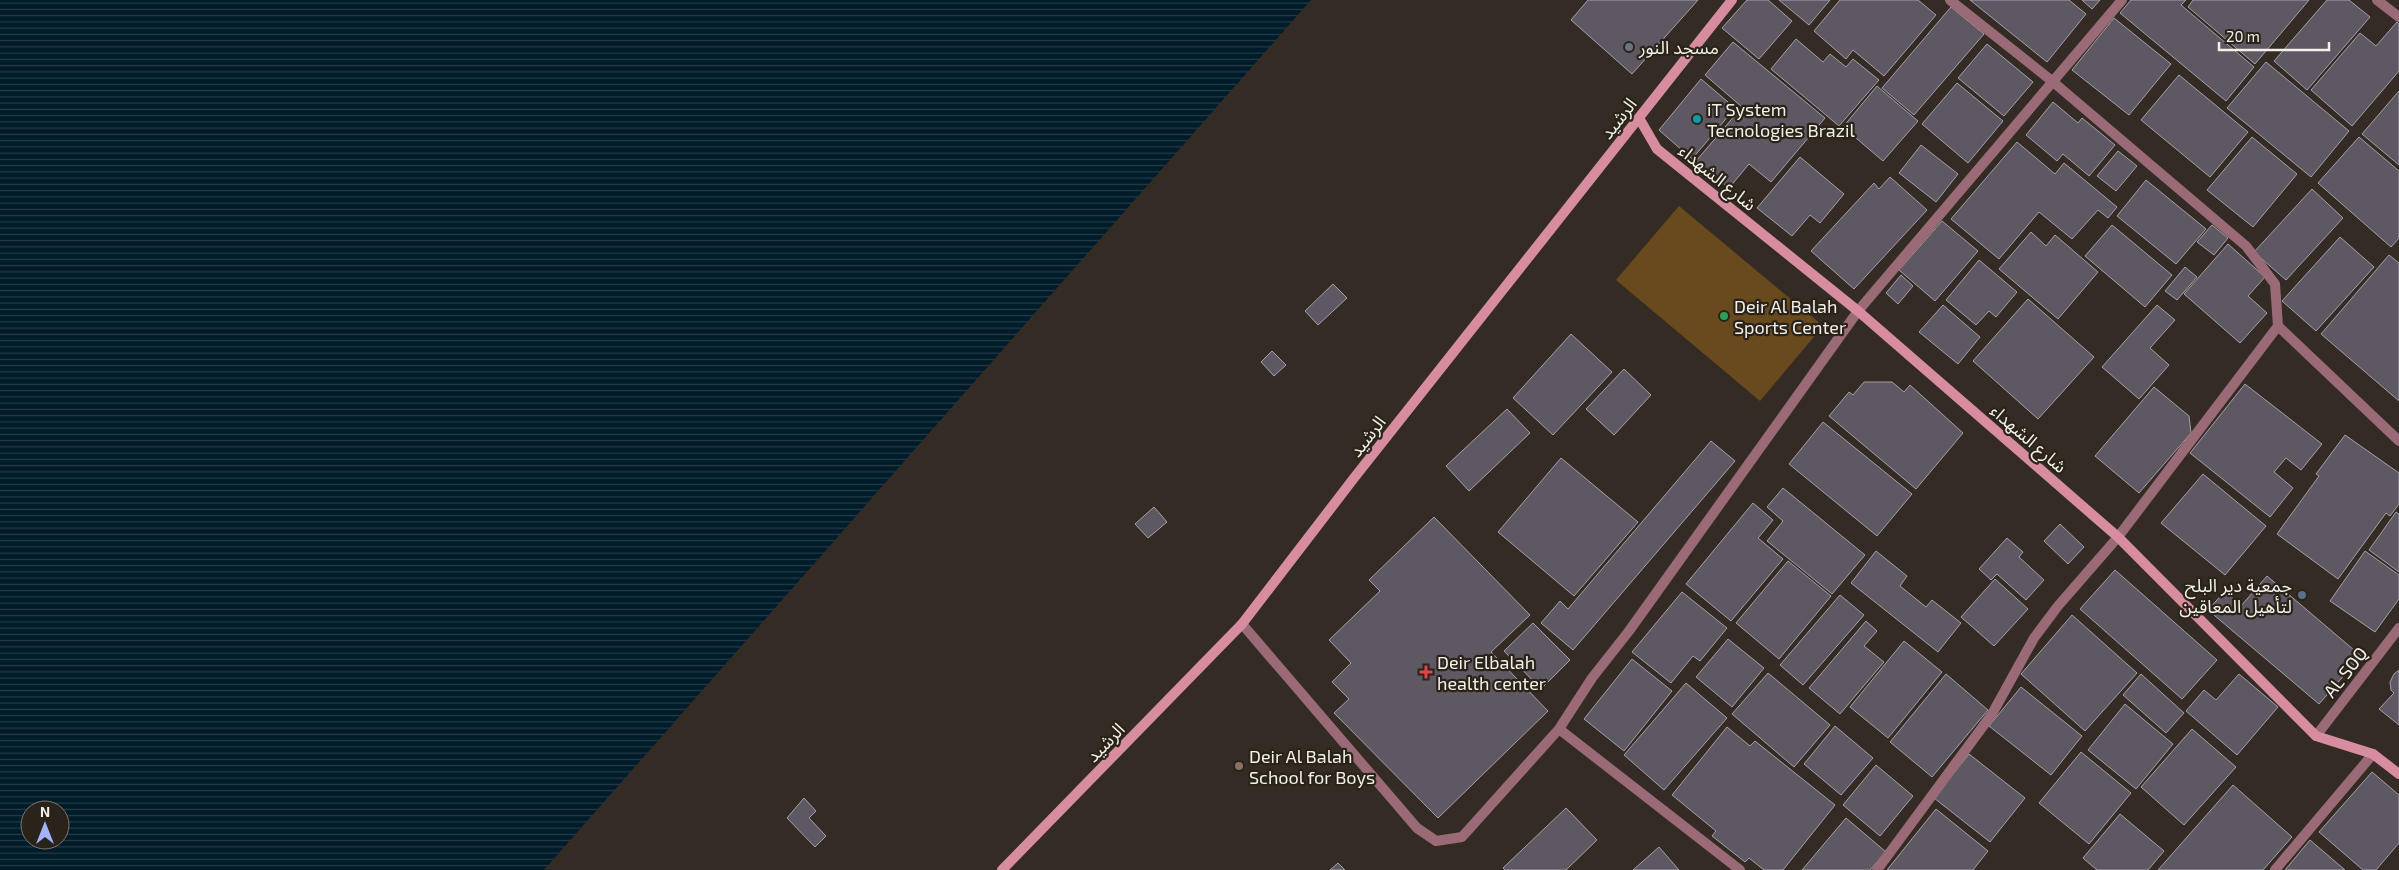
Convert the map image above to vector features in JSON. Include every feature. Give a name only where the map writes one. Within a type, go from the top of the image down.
[{"type":"main road","name":"الرشيد","points":[[1002,870],[1242,624],[1354,478],[1732,0]]},
{"type":"main road","name":"شارع الشهداء","points":[[1639,118],[1657,149],[1858,311],[2118,537],[2316,736],[2373,754],[2399,774]]},
{"type":"street","points":[[1877,870],[1992,714],[2034,638],[2058,606],[2118,537],[2278,326],[2275,284],[2246,246],[2052,81],[1953,0],[1950,0]]},
{"type":"street","points":[[1242,624],[1417,828],[1436,841],[1462,837],[1558,729],[1592,678],[1635,623],[1858,311],[2122,0]]},
{"type":"street","points":[[2376,0],[2399,17]]},
{"type":"street","points":[[2278,326],[2399,441]]},
{"type":"street","name":"AL SOQ","points":[[2316,736],[2399,628]]},
{"type":"street","points":[[1558,729],[1740,870]]},
{"type":"street","points":[[2275,870],[2373,754]]},
{"type":"shaded area","points":[[1679,206],[1823,326],[1760,401],[1616,280]]},
{"type":"water","points":[[0,0],[1311,0],[544,870],[0,870]]},
{"type":"building","name":"مسجد النور","points":[[1588,0],[1698,0],[1632,74],[1571,20]]},
{"type":"building","points":[[1747,0],[1768,0],[1792,21],[1759,59],[1722,28]]},
{"type":"building","points":[[1779,0],[1830,0],[1809,25]]},
{"type":"building","points":[[1840,0],[1918,0],[1936,15],[1884,76],[1853,50],[1846,59],[1814,31]]},
{"type":"building","points":[[1970,0],[2069,0],[2086,14],[2047,62]]},
{"type":"building","points":[[2082,0],[2100,0],[2092,9]]},
{"type":"building","points":[[2131,0],[2186,0],[2181,5],[2254,67],[2226,101],[2120,13]]},
{"type":"building","points":[[2193,0],[2309,0],[2255,64],[2188,7]]},
{"type":"building","points":[[2327,0],[2349,0],[2370,17],[2307,90],[2274,61]]},
{"type":"building","points":[[1951,7],[1984,34],[1914,115],[1882,88]]},
{"type":"building","points":[[2114,18],[2171,64],[2129,115],[2072,70]]},
{"type":"building","points":[[2397,22],[2399,24],[2399,71],[2352,126],[2311,90],[2360,33],[2376,46]]},
{"type":"building","points":[[1796,39],[1823,62],[1830,54],[1846,67],[1853,59],[1879,80],[1839,126],[1771,69]]},
{"type":"building","points":[[1733,42],[1825,118],[1771,182],[1749,164],[1729,188],[1696,161],[1742,107],[1705,75]]},
{"type":"building","points":[[1987,44],[2033,82],[2004,116],[1958,78]]},
{"type":"building","points":[[2266,62],[2349,131],[2311,177],[2227,108]]},
{"type":"building","points":[[2179,75],[2248,132],[2210,177],[2141,120]]},
{"type":"building","name":"iT System Tecnologies Brazil","points":[[1701,79],[1735,108],[1692,159],[1659,130]]},
{"type":"building","points":[[1957,83],[2003,121],[1968,163],[1922,124]]},
{"type":"building","points":[[1877,86],[1918,121],[1883,161],[1843,127]]},
{"type":"building","points":[[2399,91],[2399,165],[2362,134]]},
{"type":"building","points":[[2053,102],[2078,123],[2082,118],[2115,145],[2089,176],[2063,154],[2057,161],[2026,135]]},
{"type":"building","points":[[2252,137],[2297,174],[2253,227],[2207,190]]},
{"type":"building","points":[[2359,137],[2399,171],[2399,238],[2391,247],[2318,183]]},
{"type":"building","points":[[2017,142],[2055,174],[2064,163],[2117,207],[2108,218],[2098,210],[2072,239],[2039,212],[1999,259],[1951,219]]},
{"type":"building","points":[[1921,145],[1958,174],[1936,202],[1899,173]]},
{"type":"building","points":[[2118,151],[2137,166],[2116,191],[2097,176]]},
{"type":"building","points":[[1800,157],[1844,194],[1820,223],[1810,215],[1792,236],[1757,208]]},
{"type":"building","points":[[1890,177],[1927,210],[1854,289],[1811,251],[1874,183],[1879,189]]},
{"type":"building","points":[[2146,180],[2206,229],[2176,264],[2117,216]]},
{"type":"building","points":[[2312,189],[2343,218],[2286,280],[2254,252]]},
{"type":"building","points":[[1942,221],[1978,251],[1935,301],[1899,270]]},
{"type":"building","points":[[2112,225],[2172,275],[2145,307],[2085,256]]},
{"type":"building","points":[[2212,225],[2228,238],[2214,255],[2197,242]]},
{"type":"building","points":[[2031,232],[2046,246],[2055,235],[2098,272],[2058,319],[1999,269]]},
{"type":"building","points":[[2340,237],[2374,267],[2316,331],[2282,301]]},
{"type":"building","points":[[2228,244],[2265,277],[2248,296],[2267,313],[2240,343],[2184,294]]},
{"type":"building","points":[[2389,255],[2399,263],[2399,401],[2321,334]]},
{"type":"building","points":[[1979,260],[2017,292],[1996,317],[1989,311],[1976,325],[1946,300]]},
{"type":"building","points":[[2185,267],[2197,277],[2177,300],[2165,291]]},
{"type":"building","points":[[1901,275],[1913,286],[1898,304],[1886,293]]},
{"type":"building","points":[[1333,284],[1347,298],[1318,325],[1305,311]]},
{"type":"building","points":[[2028,299],[2094,357],[2038,419],[1973,361]]},
{"type":"building","points":[[1943,305],[1980,337],[1958,364],[1919,332]]},
{"type":"building","points":[[2157,305],[2175,320],[2150,348],[2169,365],[2139,399],[2102,367]]},
{"type":"building","points":[[1571,334],[1612,372],[1553,435],[1513,398]]},
{"type":"building","points":[[1272,351],[1286,365],[1274,376],[1261,362]]},
{"type":"building","points":[[1624,369],[1651,395],[1614,435],[1586,409]]},
{"type":"building","points":[[1864,382],[1892,382],[1904,392],[1910,385],[1963,433],[1916,489],[1829,416],[1849,392],[1853,395]]},
{"type":"building","points":[[2245,384],[2322,444],[2301,470],[2286,458],[2274,472],[2293,488],[2270,517],[2190,453]]},
{"type":"building","points":[[2154,387],[2189,416],[2191,433],[2139,493],[2095,456]]},
{"type":"building","points":[[1507,409],[1530,433],[1469,491],[1446,466]]},
{"type":"building","points":[[1823,422],[1912,494],[1877,536],[1789,464]]},
{"type":"building","points":[[2345,435],[2399,473],[2399,504],[2390,516],[2386,513],[2338,579],[2277,534],[2319,476],[2316,474]]},
{"type":"building","points":[[1711,441],[1735,461],[1573,650],[1541,623],[1560,601],[1568,609]]},
{"type":"building","points":[[1561,458],[1638,522],[1574,596],[1498,532]]},
{"type":"building","points":[[2203,474],[2266,526],[2225,575],[2161,523]]},
{"type":"building","points":[[1783,488],[1865,555],[1832,594],[1767,541],[1783,521],[1767,507]]},
{"type":"building","points":[[1753,503],[1773,520],[1758,538],[1783,559],[1731,621],[1686,584]]},
{"type":"building","points":[[1154,507],[1167,522],[1148,538],[1135,524]]},
{"type":"building","points":[[2396,512],[2399,514],[2399,572],[2369,550]]},
{"type":"building","name":"Deir Elbalah health center","points":[[1434,517],[1530,615],[1491,652],[1548,711],[1438,818],[1334,713],[1349,699],[1332,682],[1351,663],[1329,640],[1380,591],[1369,580]]},
{"type":"building","points":[[2060,524],[2084,547],[2068,564],[2044,541]]},
{"type":"building","points":[[2007,538],[2023,552],[2019,557],[2044,580],[2026,600],[1997,574],[1991,580],[1979,569]]},
{"type":"building","points":[[1876,551],[1907,576],[1900,586],[1926,607],[1932,600],[1961,623],[1938,652],[1851,583]]},
{"type":"building","points":[[2365,551],[2399,575],[2399,599],[2375,632],[2330,601]]},
{"type":"building","points":[[1788,561],[1831,596],[1779,659],[1736,623]]},
{"type":"building","points":[[2115,570],[2217,660],[2182,699],[2080,609]]},
{"type":"building","points":[[2267,576],[2361,656],[2319,704],[2208,610],[2225,591],[2241,606]]},
{"type":"building","points":[[1995,579],[2028,609],[1994,646],[1961,617]]},
{"type":"building","points":[[1682,592],[1727,628],[1700,661],[1693,656],[1671,683],[1632,652]]},
{"type":"building","points":[[1840,595],[1864,615],[1803,685],[1780,665]]},
{"type":"building","points":[[2072,615],[2137,673],[2085,731],[2021,674]]},
{"type":"building","points":[[1866,621],[1877,631],[1864,646],[1884,662],[1840,714],[1809,688]]},
{"type":"building","points":[[1533,623],[1570,660],[1541,689],[1504,651]]},
{"type":"building","points":[[1728,639],[1764,668],[1732,707],[1696,677]]},
{"type":"building","points":[[1904,641],[1942,672],[1888,738],[1850,707]]},
{"type":"building","points":[[1632,659],[1672,691],[1624,751],[1584,719]]},
{"type":"building","points":[[2399,670],[2399,725],[2379,709],[2394,693],[2391,690],[2390,682],[2394,674]]},
{"type":"building","points":[[1768,673],[1830,725],[1794,767],[1732,714]]},
{"type":"building","points":[[1946,674],[1988,710],[1932,777],[1890,742]]},
{"type":"building","points":[[2141,674],[2184,713],[2166,733],[2123,695]]},
{"type":"building","points":[[2239,674],[2278,707],[2237,755],[2186,711],[2204,690],[2216,700]]},
{"type":"building","points":[[1686,683],[1727,718],[1664,790],[1624,755]]},
{"type":"building","points":[[2021,687],[2082,736],[2051,775],[1989,726]]},
{"type":"building","points":[[2125,704],[2173,744],[2136,789],[2088,750]]},
{"type":"building","points":[[1835,726],[1873,758],[1841,795],[1804,764]]},
{"type":"building","points":[[1727,727],[1750,746],[1755,741],[1835,805],[1783,870],[1764,870],[1749,858],[1745,862],[1712,836],[1716,831],[1672,795]]},
{"type":"building","points":[[2192,729],[2236,767],[2184,825],[2141,787]]},
{"type":"building","points":[[2081,752],[2131,793],[2089,844],[2039,803]]},
{"type":"building","points":[[1969,754],[2025,798],[1990,842],[1934,798]]},
{"type":"building","points":[[1876,765],[1913,796],[1880,836],[1843,805]]},
{"type":"building","points":[[2372,772],[2399,795],[2399,843],[2376,870],[2363,870],[2319,832]]},
{"type":"building","points":[[2233,785],[2292,837],[2263,870],[2158,870]]},
{"type":"building","points":[[804,798],[816,811],[809,818],[826,836],[815,847],[787,818]]},
{"type":"building","points":[[1566,808],[1597,840],[1566,870],[1505,870],[1503,868]]},
{"type":"building","points":[[1936,809],[1988,851],[1973,870],[1887,870]]},
{"type":"building","points":[[2120,814],[2164,851],[2148,870],[2097,870],[2083,858]]},
{"type":"building","points":[[1846,818],[1886,852],[1870,870],[1802,870]]},
{"type":"building","points":[[2310,840],[2345,870],[2285,870]]},
{"type":"building","points":[[1659,847],[1679,870],[1633,870]]},
{"type":"building","points":[[1338,863],[1345,870],[1330,870]]},
{"type":"place","name":"مسجد النور","points":[[1629,47]]},
{"type":"place","name":"iT System Tecnologies Brazil","points":[[1697,119]]},
{"type":"place","name":"Deir Al Balah Sports Center","points":[[1724,316]]},
{"type":"place","name":"جمعية دير البلح لتأهيل المعاقين","points":[[2302,595]]},
{"type":"place","name":"Deir Elbalah health center","points":[[1426,672]]},
{"type":"place","name":"Deir Al Balah School for Boys","points":[[1239,766]]}]
